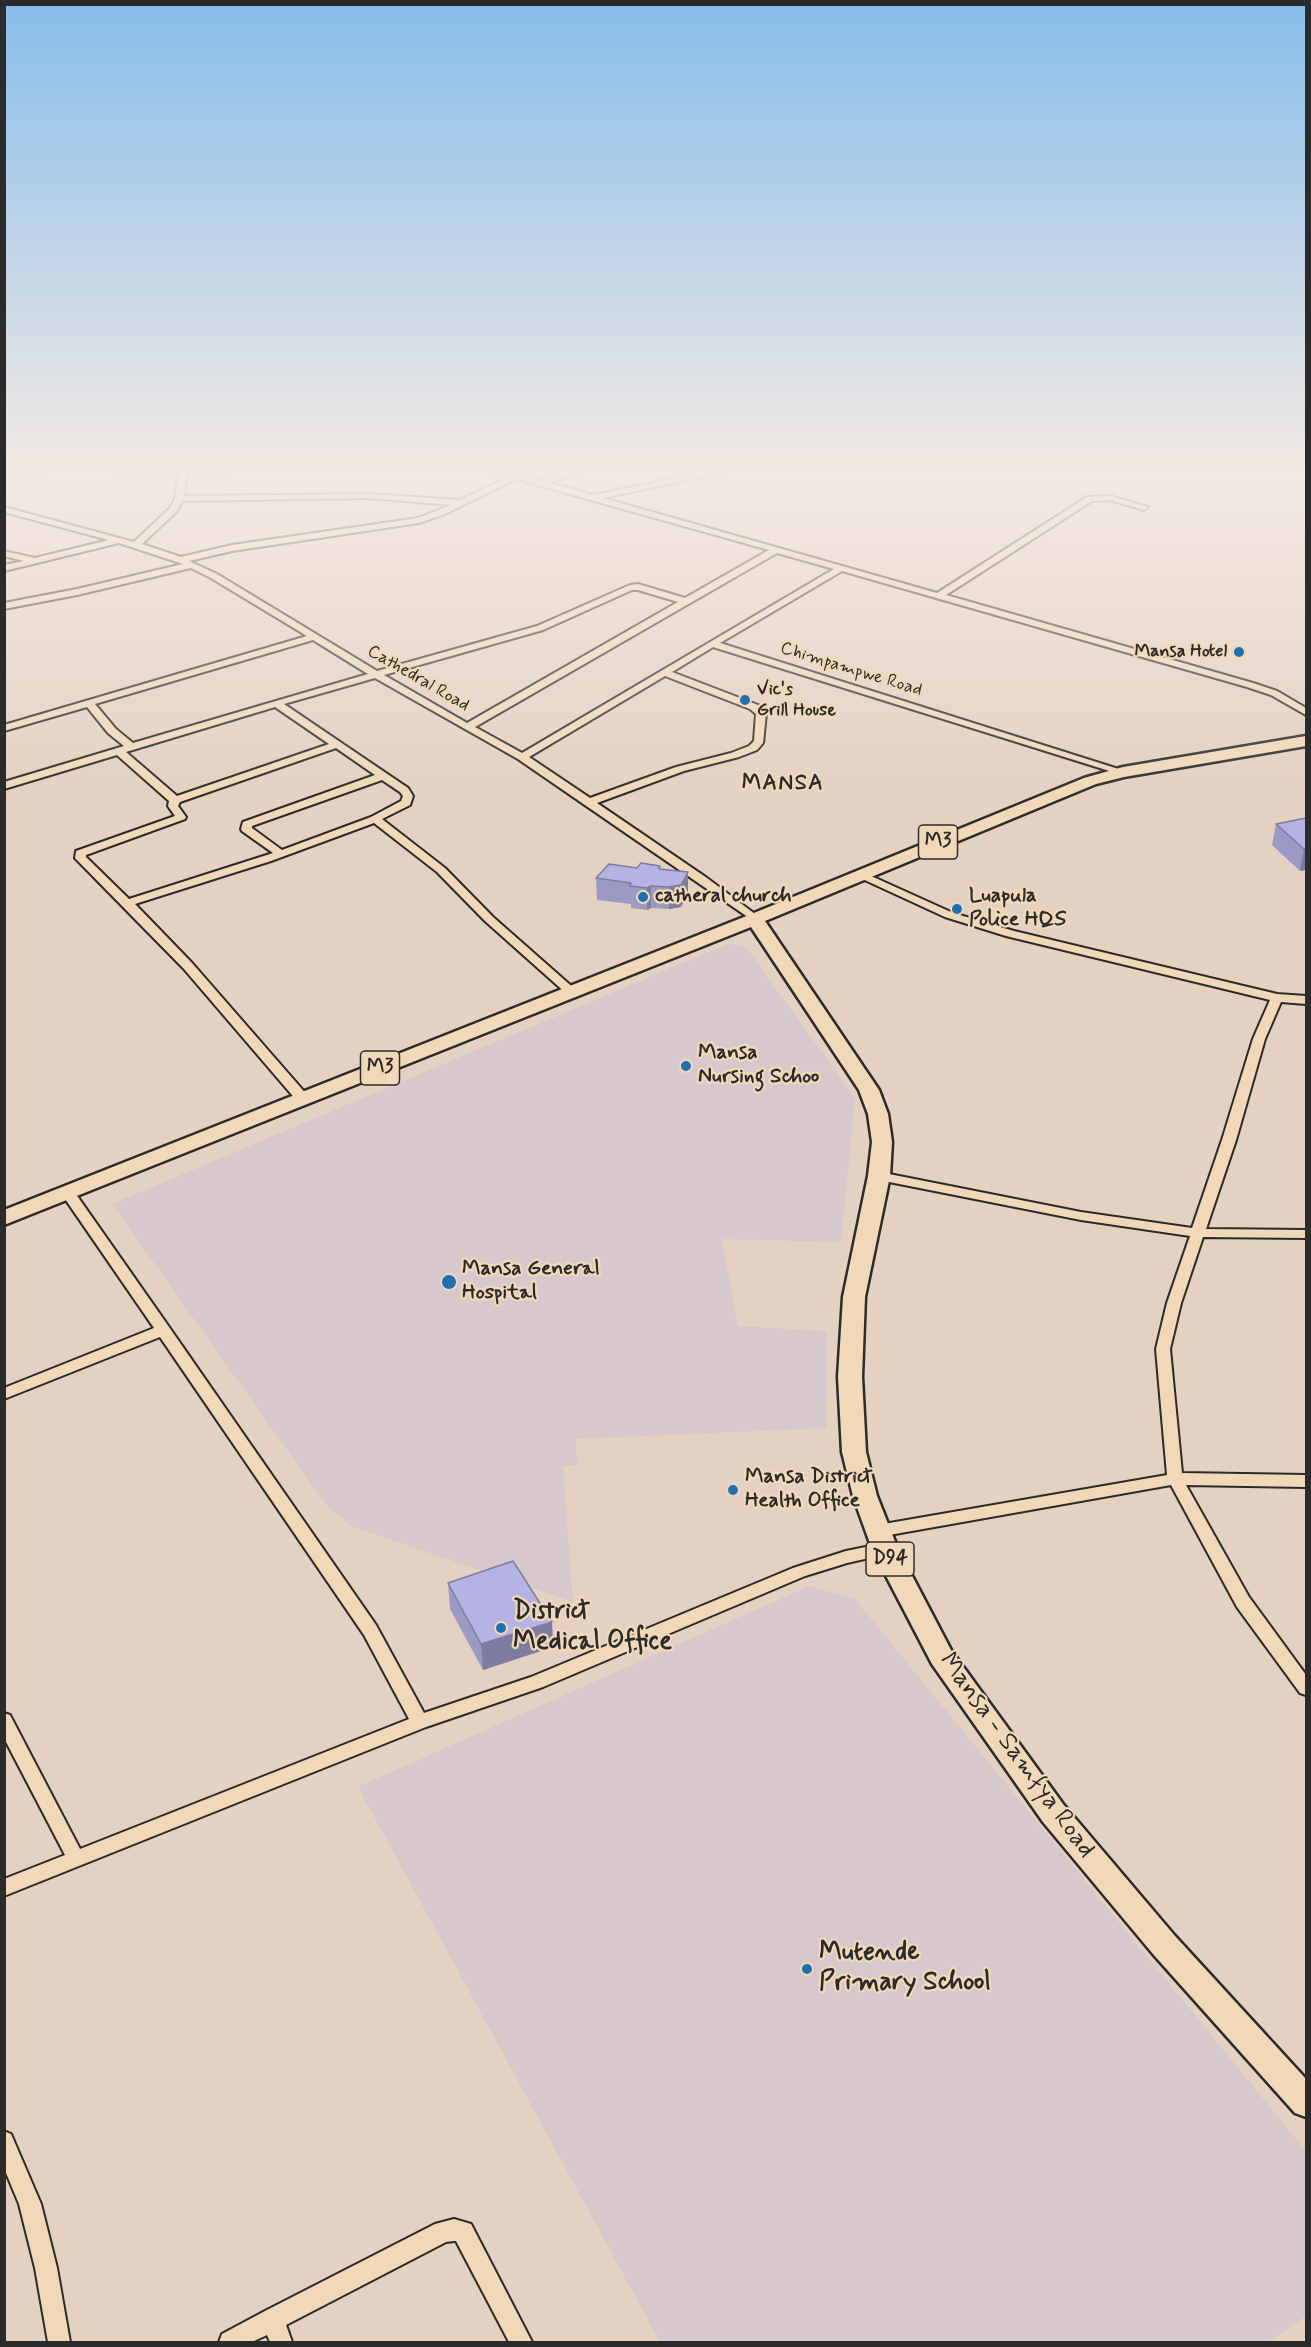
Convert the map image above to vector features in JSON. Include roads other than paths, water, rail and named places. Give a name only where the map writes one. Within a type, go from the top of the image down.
[{"type":"main road","name":"M3","points":[[4,1218],[755,919],[1090,781],[1123,772],[1306,741]]},
{"type":"main road","name":"Mansa - Samfya Road","points":[[755,919],[869,1090],[878,1114],[882,1142],[879,1176],[854,1296],[850,1377],[854,1452],[865,1496],[881,1540],[941,1657],[989,1727],[1053,1812],[1164,1945],[1306,2102]]},
{"type":"street","points":[[4,606],[134,579]]},
{"type":"street","name":"Cathedral Road","points":[[215,579],[375,674],[522,757],[590,802],[755,919]]},
{"type":"street","points":[[467,727],[727,579]]},
{"type":"street","points":[[522,757],[824,579]]},
{"type":"street","points":[[873,579],[1250,685],[1274,693],[1306,712]]},
{"type":"street","points":[[937,597],[966,579]]},
{"type":"street","points":[[4,786],[276,703],[540,628],[634,587],[687,602]]},
{"type":"street","points":[[4,728],[314,637]]},
{"type":"street","name":"Chimpampwe Road","points":[[712,644],[1123,772]]},
{"type":"street","points":[[590,802],[680,769],[735,755],[753,748],[759,741],[761,713],[754,707],[664,672]]},
{"type":"street","points":[[89,703],[112,731],[132,748]]},
{"type":"street","points":[[127,903],[281,854],[375,819],[408,800],[404,790],[336,746],[276,703]]},
{"type":"street","points":[[175,800],[336,746]]},
{"type":"street","points":[[120,752],[175,800]]},
{"type":"street","points":[[281,854],[246,829],[247,824],[383,776]]},
{"type":"street","points":[[175,800],[173,806],[181,816],[180,818],[80,853],[81,858],[188,966],[303,1099]]},
{"type":"street","points":[[375,819],[441,870],[489,919],[571,991]]},
{"type":"street","points":[[860,874],[949,915],[1010,934],[1277,998],[1306,1000]]},
{"type":"street","points":[[1277,998],[1259,1039],[1174,1303],[1163,1348],[1175,1479],[1243,1602],[1306,1688]]},
{"type":"street","points":[[879,1176],[1081,1216],[1197,1233],[1306,1234]]},
{"type":"street","points":[[68,1193],[370,1630],[420,1722]]},
{"type":"street","points":[[4,1394],[164,1330]]},
{"type":"street","points":[[4,1888],[420,1722],[537,1682],[799,1572],[846,1557],[881,1540],[1175,1479],[1306,1481]]},
{"type":"street","points":[[4,1720],[75,1859]]},
{"type":"street","points":[[4,2141],[30,2204],[46,2268],[59,2343]]},
{"type":"street","points":[[230,2343],[443,2232],[454,2230],[463,2232],[522,2343]]},
{"type":"street","points":[[273,2319],[281,2343]]},
{"type":"place","name":"Mansa Hotel","points":[[1239,652]]},
{"type":"place","name":"Vic's Grill House","points":[[745,700]]},
{"type":"place","name":"catheral church","points":[[643,897]]},
{"type":"place","name":"Luapula Police HQS","points":[[957,909]]},
{"type":"place","name":"Mansa Nursing Schoo","points":[[686,1066]]},
{"type":"place","name":"Mansa General Hospital","points":[[449,1282]]},
{"type":"place","name":"Mansa District Health Office","points":[[733,1490]]},
{"type":"place","name":"District Medical Office","points":[[501,1628]]},
{"type":"place","name":"Mutende Primary School","points":[[807,1969]]},
{"type":"district","name":"MANSA","points":[[783,784]]}]
